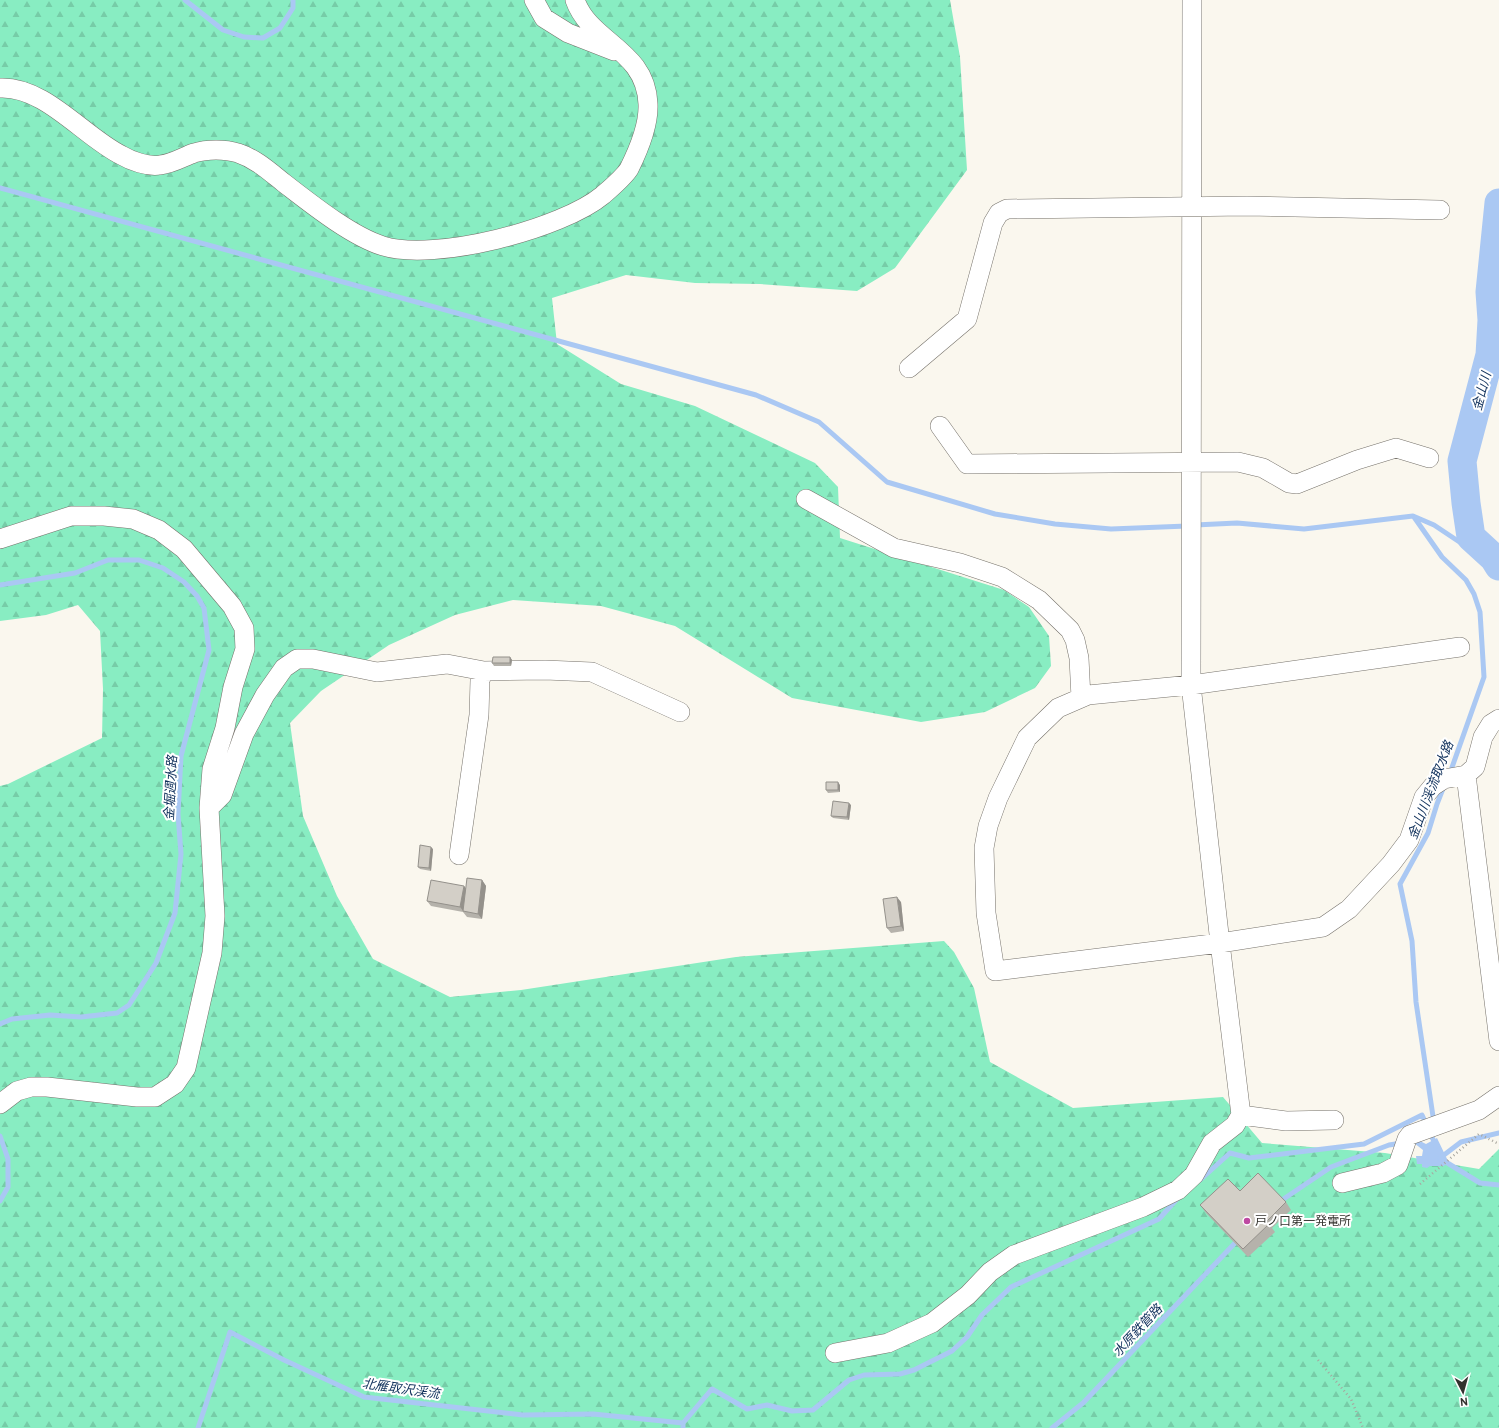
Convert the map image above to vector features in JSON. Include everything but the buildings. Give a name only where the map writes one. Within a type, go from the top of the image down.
[{"type":"street","points":[[534,0],[544,18],[568,33],[628,57]]},
{"type":"street","points":[[0,88],[9,88],[36,96],[121,156],[148,165],[161,165],[195,152],[216,150],[236,152],[253,159],[310,203],[364,237],[383,246],[430,250],[476,244],[529,232],[567,216],[602,196],[628,170],[642,138],[649,105],[645,84],[628,57],[591,26],[579,10],[575,0]]},
{"type":"street","points":[[835,1353],[888,1343],[932,1323],[968,1295],[990,1272],[1014,1255],[1143,1206],[1178,1190],[1194,1175],[1212,1143],[1235,1125],[1241,1115],[1191,685],[1192,0]]},
{"type":"street","points":[[909,368],[968,319],[994,223],[999,213],[1007,209],[1192,208],[1247,206],[1440,210]]},
{"type":"street","points":[[940,426],[967,464],[1238,462],[1263,468],[1289,483],[1297,484],[1357,460],[1396,448],[1429,458]]},
{"type":"street","points":[[806,499],[894,548],[960,563],[1002,577],[1039,600],[1070,630],[1075,640],[1079,658],[1081,698]]},
{"type":"street","points":[[0,539],[71,516],[104,516],[134,519],[159,530],[184,548],[232,606],[244,628],[245,649],[225,728],[212,769],[209,808],[215,916],[212,953],[186,1068],[175,1084],[155,1097],[137,1097],[47,1087],[31,1087],[17,1091],[0,1104]]},
{"type":"street","points":[[1460,647],[1191,685],[1088,695],[1058,708],[1027,738],[998,798],[988,826],[984,848],[986,913],[995,971],[1220,943],[1323,927],[1344,913],[1392,864],[1409,840],[1424,797],[1433,786],[1444,779],[1466,775],[1475,767],[1483,737],[1491,724],[1499,718]]},
{"type":"street","points":[[209,808],[222,795],[244,734],[265,695],[284,668],[297,659],[313,659],[377,672],[448,664],[484,671],[592,672],[680,712]]},
{"type":"street","points":[[459,855],[478,715],[480,680],[484,671]]},
{"type":"street","points":[[1466,775],[1499,1041]]},
{"type":"street","points":[[1342,1183],[1383,1173],[1398,1165],[1407,1139],[1410,1135],[1479,1110],[1499,1096]]},
{"type":"street","points":[[1241,1115],[1286,1121],[1334,1120]]},
{"type":"path","points":[[1420,1184],[1479,1134],[1499,1144]]},
{"type":"path","points":[[1318,1360],[1351,1399],[1364,1428]]},
{"type":"green space","points":[[0,0],[950,0],[960,57],[967,170],[895,268],[857,291],[760,284],[695,283],[626,275],[552,298],[557,344],[621,384],[695,406],[815,463],[838,487],[840,538],[1004,590],[1029,607],[1049,636],[1051,666],[1035,688],[985,712],[921,722],[792,698],[675,626],[601,606],[513,600],[455,615],[389,645],[321,691],[290,723],[303,816],[337,896],[373,959],[450,997],[521,990],[736,957],[944,941],[954,952],[974,988],[990,1062],[1073,1108],[1223,1097],[1262,1143],[1385,1153],[1479,1169],[1499,1149],[1499,1428],[0,1428],[0,786],[8,784],[102,738],[103,689],[100,631],[78,605],[46,615],[0,621]]},
{"type":"water","points":[[1437,1138],[1448,1161],[1444,1166],[1430,1166],[1427,1168],[1422,1167],[1422,1164],[1417,1164],[1416,1156],[1422,1156],[1423,1150],[1414,1143],[1416,1139],[1426,1144]]},
{"type":"waterway","name":"金堀週水路","points":[[185,0],[223,30],[244,37],[263,38],[280,28],[293,8],[293,0]]},
{"type":"waterway","points":[[0,188],[756,395],[819,422],[887,482],[995,514],[1055,524],[1111,529],[1187,526]]},
{"type":"waterway","name":"金山川","points":[[1499,203],[1490,292],[1492,320],[1490,355],[1462,461],[1471,537],[1494,558],[1499,566]]},
{"type":"waterway","points":[[1195,525],[1237,523],[1304,529],[1413,516],[1434,525],[1461,543],[1484,549]]},
{"type":"waterway","name":"金山川渓流取水路","points":[[1414,517],[1442,557],[1466,580],[1474,594],[1480,612],[1484,677],[1450,773]]},
{"type":"waterway","name":"金堀週水路","points":[[0,585],[75,573],[108,560],[139,560],[163,568],[184,582],[197,596],[204,608],[209,650],[181,756],[178,814],[181,854],[175,913],[156,963],[129,1005],[117,1013],[81,1017],[50,1015],[12,1019],[0,1024]]},
{"type":"waterway","name":"金山川渓流取水路","points":[[1434,1123],[1416,1002],[1412,941],[1400,884],[1428,833],[1444,786]]},
{"type":"waterway","points":[[1200,1180],[1230,1153],[1249,1158],[1364,1144],[1422,1115],[1436,1146]]},
{"type":"waterway","points":[[1440,1158],[1461,1142],[1499,1133]]},
{"type":"waterway","name":"金堀週水路","points":[[0,1136],[8,1159],[8,1187],[0,1201]]},
{"type":"waterway","points":[[1282,1200],[1331,1167],[1389,1145],[1402,1143]]},
{"type":"waterway","points":[[1441,1159],[1480,1183],[1499,1185]]},
{"type":"waterway","points":[[683,1428],[683,1423],[712,1389],[747,1409],[767,1405],[792,1411],[813,1410],[849,1380],[864,1375],[900,1374],[914,1370],[952,1351],[967,1337],[982,1315],[1011,1287],[1159,1219],[1177,1199]]},
{"type":"waterway","name":"水原鉄管路","points":[[1052,1428],[1083,1403],[1235,1243]]},
{"type":"waterway","name":"北雁取沢渓流","points":[[198,1428],[230,1332],[284,1360],[364,1397],[523,1415],[593,1414],[683,1423]]},
{"type":"place","name":"戸ノ口第一発電所","points":[[1247,1221]]}]
